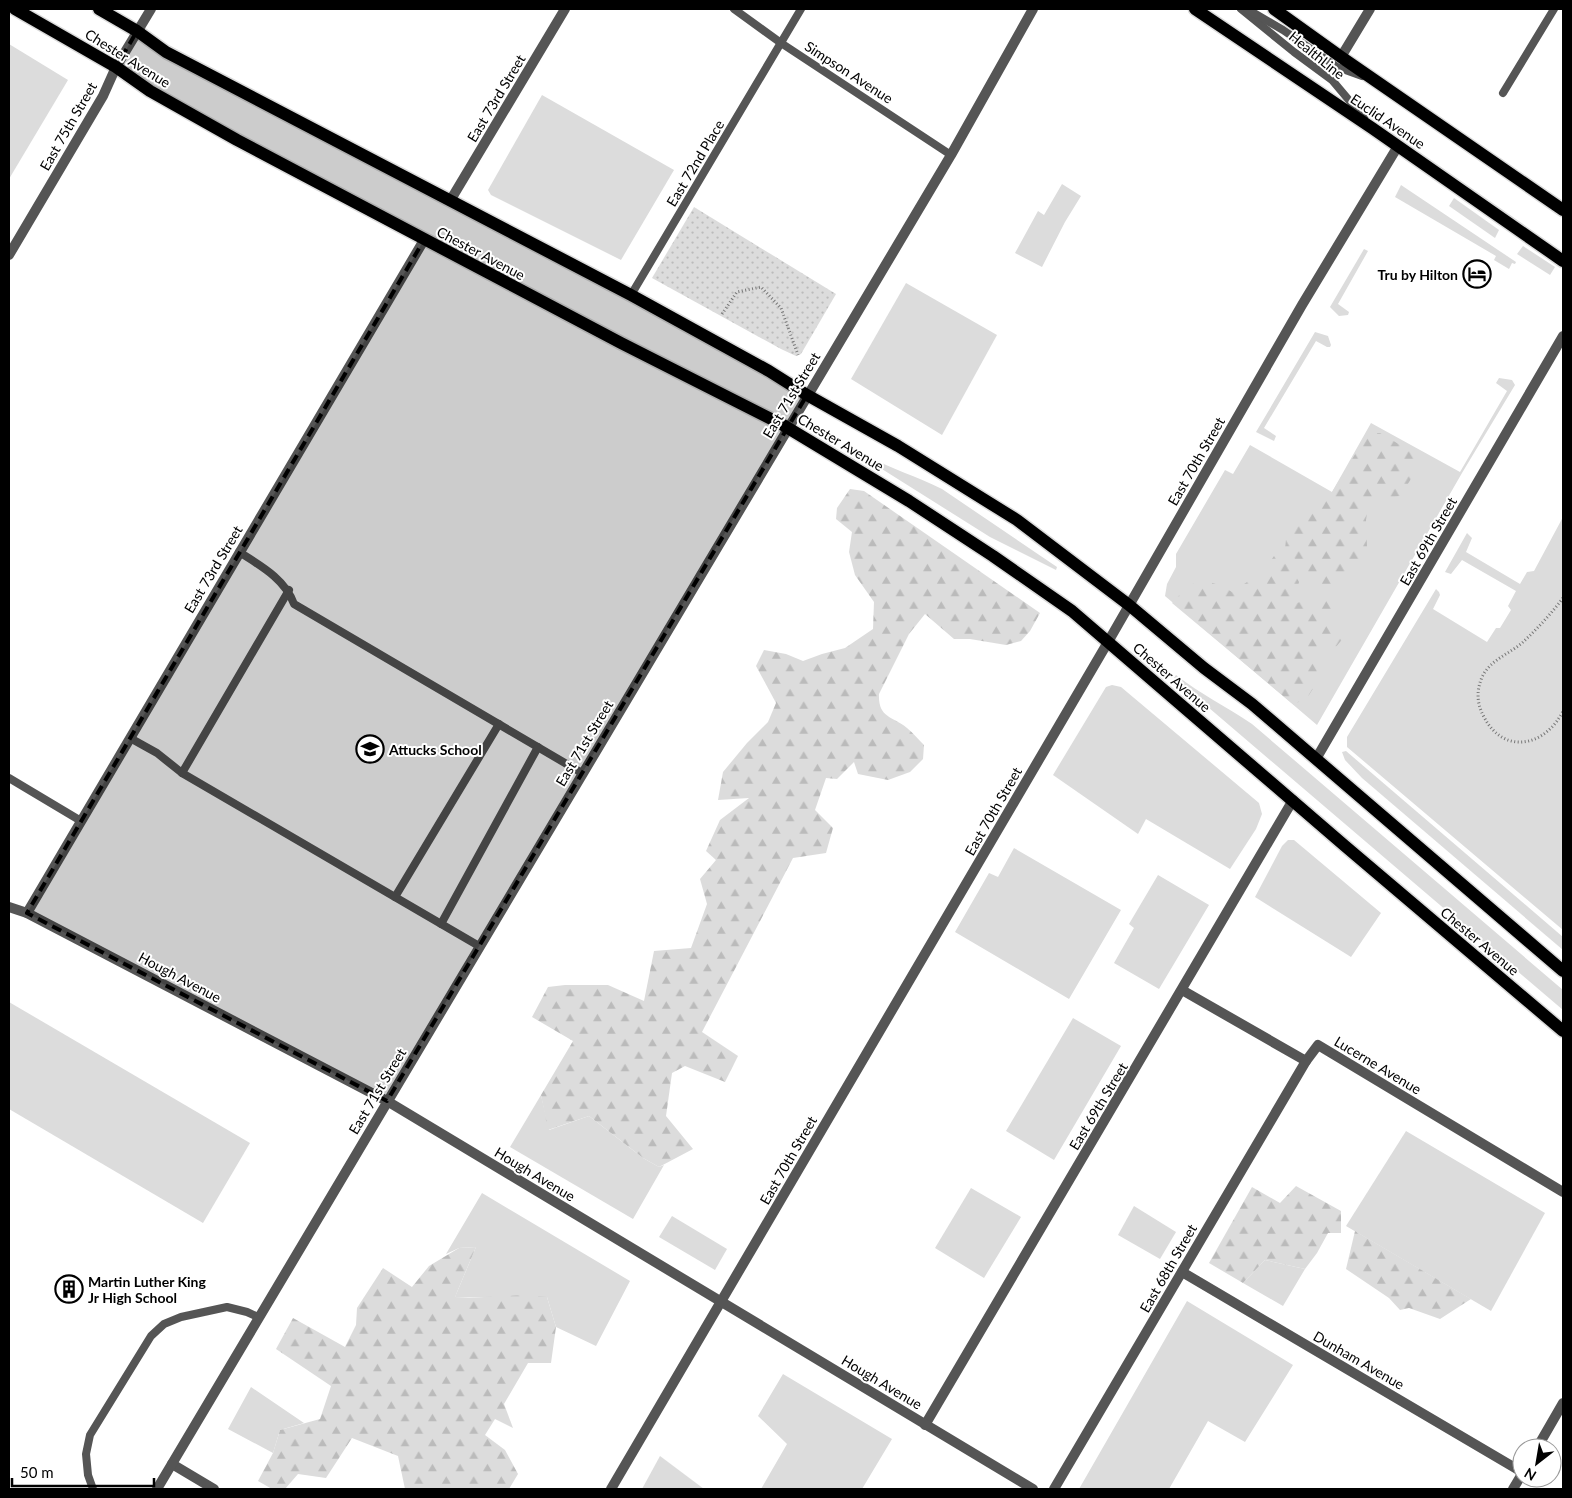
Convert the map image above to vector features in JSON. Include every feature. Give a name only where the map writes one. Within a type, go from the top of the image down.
[{"type":"main road","name":"Chester Avenue","points":[[15,9],[116,67],[150,91],[237,140],[424,240],[788,428],[909,501],[993,556],[1064,605],[1563,1031]]},
{"type":"main road","name":"Chester Avenue","points":[[99,9],[137,31],[166,52],[631,296],[769,371],[898,446],[1017,520],[1129,605],[1204,668],[1252,704],[1563,971]]},
{"type":"main road","name":"Euclid Avenue","points":[[1195,9],[1372,128],[1563,261]]},
{"type":"main road","name":"Euclid Avenue","points":[[1274,9],[1563,210]]},
{"type":"street","name":"East 75th Street","points":[[9,256],[103,96],[116,67],[150,9]]},
{"type":"street","name":"East 73rd Street","points":[[450,201],[565,9]]},
{"type":"street","name":"East 71st Street","points":[[157,1489],[950,155],[1033,9]]},
{"type":"street","points":[[1341,57],[1370,9]]},
{"type":"street","name":"East 70th Street","points":[[612,1489],[1108,642],[1302,305],[1398,146]]},
{"type":"street","name":"East 73rd Street","points":[[27,913],[424,240]]},
{"type":"street","name":"East 69th Street","points":[[1316,758],[1563,336]]},
{"type":"street","name":"East 69th Street","points":[[925,1425],[1293,800]]},
{"type":"street","name":"Hough Avenue","points":[[9,907],[27,913],[387,1101],[1033,1489]]},
{"type":"street","points":[[1182,990],[1306,1060]]},
{"type":"street","name":"Lucerne Avenue","points":[[1306,1060],[1318,1045],[1563,1192]]},
{"type":"street","name":"East 68th Street","points":[[1054,1489],[1306,1060]]},
{"type":"street","name":"Dunham Avenue","points":[[1182,1272],[1512,1467]]},
{"type":"street","points":[[1543,1438],[1563,1403]]},
{"type":"street","points":[[172,1464],[214,1489]]},
{"type":"lane","name":"Simpson Avenue","points":[[734,9],[781,43],[950,155]]},
{"type":"lane","name":"East 72nd Place","points":[[631,296],[801,9]]},
{"type":"lane","name":"HealthLine","points":[[1241,9],[1332,80],[1372,128]]},
{"type":"lane","name":"HealthLine","points":[[1246,9],[1283,30],[1337,67],[1375,81]]},
{"type":"lane","points":[[1503,93],[1554,9]]},
{"type":"lane","points":[[239,552],[266,568],[289,590],[294,604],[582,773]]},
{"type":"lane","points":[[182,772],[289,590]]},
{"type":"lane","points":[[395,897],[499,724]]},
{"type":"lane","points":[[130,738],[157,753],[182,772],[479,946]]},
{"type":"lane","points":[[441,924],[538,747]]},
{"type":"lane","points":[[9,778],[81,821]]},
{"type":"lane","points":[[92,1489],[88,1475],[86,1454],[90,1435],[151,1336],[164,1324],[181,1316],[227,1307],[247,1312],[258,1318]]},
{"type":"path","points":[[722,314],[737,292],[762,287],[781,308],[798,355]]},
{"type":"path","points":[[1563,598],[1534,632],[1520,645],[1489,667],[1482,677],[1477,698],[1479,707],[1492,730],[1503,739],[1513,742],[1526,742],[1540,737],[1551,728],[1563,711]]},
{"type":"highlighted area","points":[[137,31],[166,52],[631,295],[807,395],[387,1101],[27,913],[424,240],[237,140],[116,67]]},
{"type":"green space","points":[[9,44],[68,80],[9,179]]},
{"type":"green space","points":[[542,95],[674,170],[621,260],[491,195],[488,190]]},
{"type":"green space","points":[[1062,184],[1081,196],[1065,222],[1042,267],[1015,253],[1038,211],[1044,215]]},
{"type":"green space","points":[[1401,185],[1516,262],[1515,264],[1512,263],[1509,269],[1494,260],[1496,256],[1395,197]]},
{"type":"green space","points":[[1454,198],[1499,230],[1495,238],[1449,206]]},
{"type":"green space","points":[[694,207],[836,294],[801,354],[796,356],[781,349],[652,278]]},
{"type":"green space","points":[[1523,246],[1555,267],[1550,275],[1517,254]]},
{"type":"green space","points":[[1364,249],[1368,251],[1338,304],[1349,312],[1348,315],[1339,316],[1330,307]]},
{"type":"green space","points":[[906,283],[997,335],[942,435],[851,379]]},
{"type":"green space","points":[[1315,332],[1328,336],[1331,345],[1327,347],[1316,341],[1264,428],[1276,436],[1274,441],[1256,432]]},
{"type":"green space","points":[[1499,378],[1512,380],[1515,385],[1462,473],[1317,725],[1165,596],[1167,584],[1176,567],[1176,554],[1225,470],[1233,474],[1250,445],[1332,492],[1371,423],[1460,472],[1507,391],[1496,383]]},
{"type":"green space","points":[[1368,433],[1380,433],[1412,452],[1420,465],[1400,496],[1378,500],[1368,507],[1366,520],[1367,547],[1359,567],[1346,583],[1327,592],[1285,549],[1287,530],[1301,518],[1314,511],[1332,492]]},
{"type":"green space","points":[[867,455],[942,489],[1057,567],[1056,570],[990,537],[866,459]]},
{"type":"green space","points":[[850,489],[864,491],[1040,613],[1030,631],[1021,641],[1006,645],[970,639],[954,639],[925,614],[909,634],[879,694],[879,702],[883,712],[907,728],[924,745],[923,759],[910,772],[888,780],[858,774],[854,762],[837,779],[826,778],[815,810],[833,828],[826,853],[793,858],[702,1032],[738,1056],[725,1082],[685,1066],[672,1073],[666,1116],[693,1149],[659,1167],[643,1158],[589,1116],[548,1130],[541,1095],[573,1041],[532,1017],[548,987],[608,985],[644,1001],[654,951],[691,948],[707,904],[700,879],[716,860],[706,851],[720,820],[749,798],[718,800],[723,772],[747,743],[768,722],[776,703],[756,666],[764,650],[786,654],[803,661],[845,648],[873,629],[874,602],[855,575],[849,552],[852,532],[836,519],[837,508]]},
{"type":"green space","points":[[1563,517],[1563,930],[1347,747],[1347,737],[1436,589],[1440,595],[1433,609],[1487,642],[1496,628],[1500,628],[1511,610],[1508,606],[1516,591],[1462,560],[1451,574],[1445,572],[1467,533],[1472,538],[1466,552],[1520,584],[1527,572],[1534,571]]},
{"type":"green space","points":[[1274,556],[1288,562],[1299,582],[1294,604],[1314,597],[1330,601],[1333,621],[1342,628],[1345,636],[1335,648],[1326,648],[1318,659],[1321,676],[1309,695],[1294,705],[1172,603],[1185,589],[1200,579],[1222,586],[1237,595],[1244,584],[1263,572]]},
{"type":"green space","points":[[1176,675],[1252,724],[1563,990],[1563,1010],[1174,678]]},
{"type":"green space","points":[[1112,685],[1121,687],[1259,803],[1262,814],[1256,829],[1230,869],[1146,819],[1138,834],[1053,775],[1106,687]]},
{"type":"green space","points":[[1346,751],[1563,937],[1563,950],[1362,778],[1345,760],[1342,752]]},
{"type":"green space","points":[[1288,840],[1294,840],[1381,913],[1351,957],[1255,897],[1282,846]]},
{"type":"green space","points":[[1014,848],[1121,910],[1069,999],[955,932],[989,873],[998,877]]},
{"type":"green space","points":[[1158,875],[1209,905],[1159,989],[1114,963],[1134,928],[1129,924]]},
{"type":"green space","points":[[9,1002],[250,1143],[203,1223],[9,1109]]},
{"type":"green space","points":[[1073,1018],[1121,1046],[1054,1160],[1006,1131]]},
{"type":"green space","points":[[541,1095],[549,1130],[589,1116],[643,1158],[659,1167],[664,1165],[633,1219],[510,1147]]},
{"type":"green space","points":[[1406,1131],[1545,1213],[1491,1311],[1346,1226]]},
{"type":"green space","points":[[1296,1186],[1341,1211],[1341,1233],[1328,1233],[1305,1269],[1265,1260],[1243,1283],[1209,1263],[1252,1187],[1280,1203]]},
{"type":"green space","points":[[971,1188],[1021,1217],[984,1278],[935,1248]]},
{"type":"green space","points":[[482,1193],[630,1281],[596,1346],[556,1327],[547,1297],[455,1297],[476,1247],[459,1248],[446,1254]]},
{"type":"green space","points":[[1134,1206],[1176,1232],[1160,1259],[1118,1235]]},
{"type":"green space","points":[[672,1216],[727,1249],[715,1270],[659,1237]]},
{"type":"green space","points":[[1355,1231],[1471,1299],[1440,1319],[1409,1308],[1400,1310],[1389,1298],[1346,1269]]},
{"type":"green space","points":[[476,1247],[455,1297],[547,1297],[556,1327],[551,1363],[528,1363],[504,1404],[513,1428],[495,1419],[485,1435],[505,1450],[518,1474],[509,1489],[405,1489],[398,1456],[352,1438],[326,1478],[298,1474],[285,1489],[272,1489],[258,1481],[273,1453],[280,1430],[320,1419],[331,1386],[276,1349],[293,1318],[345,1347],[356,1325],[357,1308],[383,1268],[412,1287],[429,1266],[459,1248]]},
{"type":"green space","points":[[1265,1260],[1305,1269],[1283,1306],[1243,1283]]},
{"type":"green space","points":[[1187,1301],[1293,1365],[1245,1442],[1208,1421],[1169,1489],[1079,1489]]},
{"type":"green space","points":[[783,1374],[892,1439],[862,1489],[761,1489],[787,1444],[758,1416]]},
{"type":"green space","points":[[251,1387],[304,1423],[280,1430],[273,1453],[228,1429]]},
{"type":"green space","points":[[660,1456],[704,1489],[642,1489]]},
{"type":"place","name":"Tru by Hilton","points":[[1477,274]]},
{"type":"place","name":"Attucks School","points":[[370,749]]},
{"type":"place","name":"Martin Luther King Jr High School","points":[[69,1289]]}]
